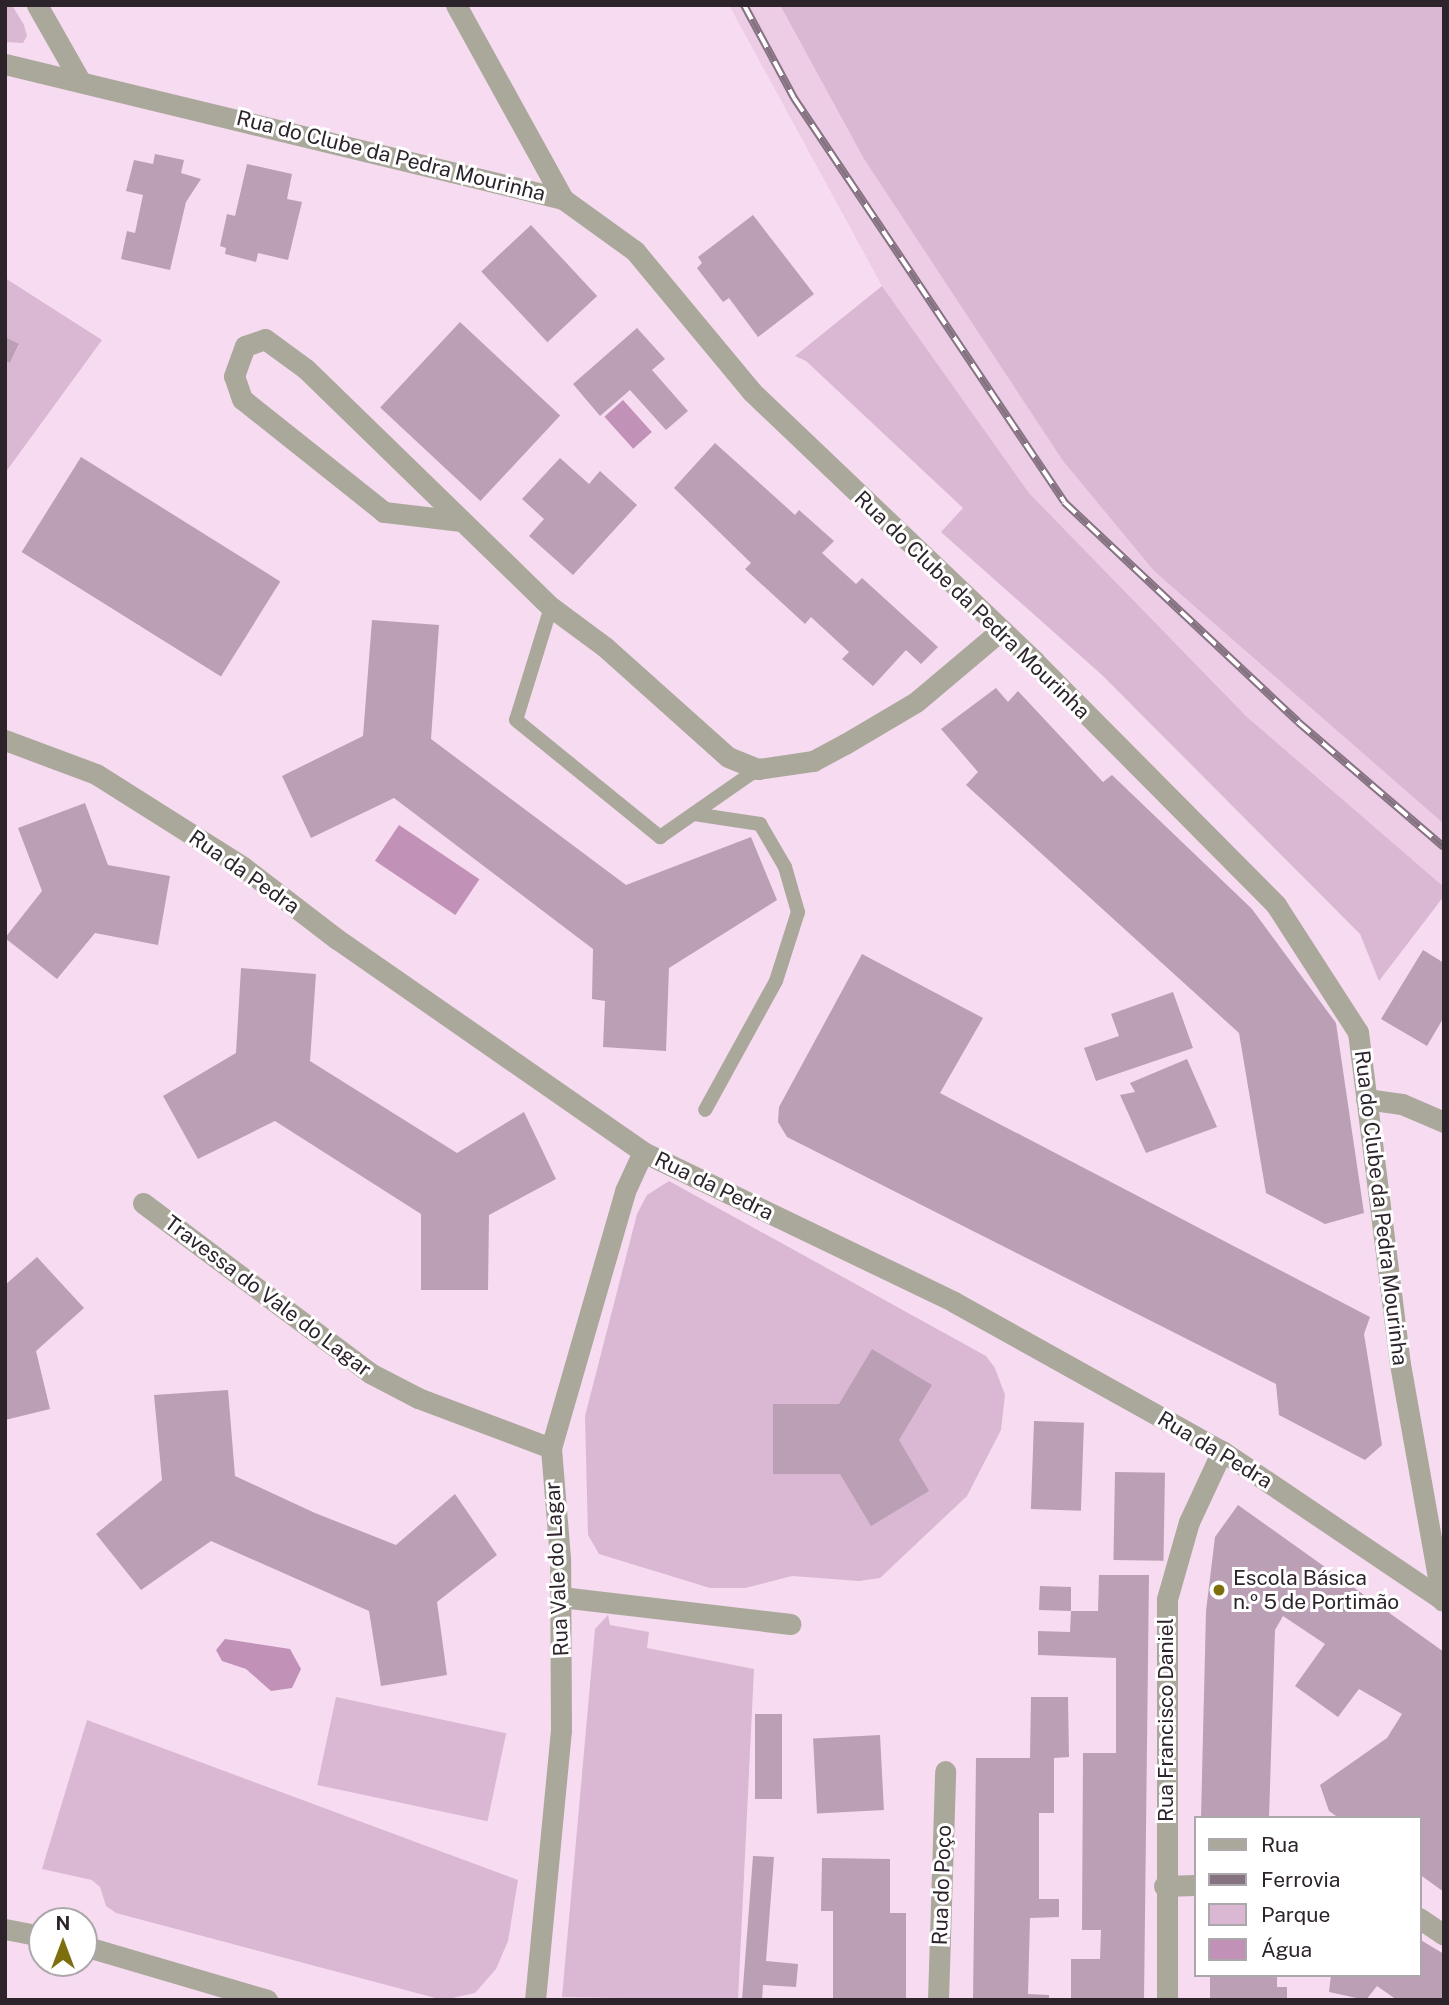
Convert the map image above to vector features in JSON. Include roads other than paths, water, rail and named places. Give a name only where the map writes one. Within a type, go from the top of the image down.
[{"type":"street","points":[[37,5],[79,79]]},
{"type":"street","points":[[456,5],[563,199]]},
{"type":"street","name":"Rua do Clube da Pedra Mourinha","points":[[5,64],[79,79],[563,199],[635,251],[752,392],[999,632],[1034,661],[1276,905],[1358,1032],[1401,1364],[1443,1600]]},
{"type":"street","points":[[461,521],[384,512],[242,399],[234,376],[245,346],[265,339],[306,369],[551,607],[605,647],[728,757],[758,769],[813,761],[845,744],[916,702],[999,632]]},
{"type":"street","name":"Rua da Pedra","points":[[5,740],[96,774],[243,867],[337,939],[643,1152],[954,1303],[1222,1451],[1443,1600]]},
{"type":"street","points":[[1366,1099],[1402,1104],[1444,1122]]},
{"type":"street","name":"Rua Vale do Lagar","points":[[535,2000],[561,1730],[561,1597],[551,1448],[625,1191],[643,1152]]},
{"type":"street","name":"Travessa do Vale do Lagar","points":[[143,1203],[370,1373],[429,1403],[551,1448]]},
{"type":"street","name":"Rua Francisco Daniel","points":[[1167,2000],[1164,1886],[1167,1599],[1189,1522],[1222,1451]]},
{"type":"street","points":[[561,1597],[790,1624]]},
{"type":"street","name":"Rua do Poço","points":[[938,2000],[945,1771]]},
{"type":"street","points":[[1164,1886],[1194,1885]]},
{"type":"street","points":[[1421,1919],[1444,1935]]},
{"type":"street","points":[[5,1929],[28,1933]]},
{"type":"street","points":[[98,1950],[267,2000]]},
{"type":"lane","points":[[551,607],[516,720],[660,838],[758,769]]},
{"type":"lane","points":[[694,814],[760,824],[785,867],[799,912],[776,981],[705,1110]]},
{"type":"water","points":[[623,400],[652,432],[633,449],[604,417]]},
{"type":"water","points":[[399,825],[479,879],[455,915],[375,861]]},
{"type":"water","points":[[225,1639],[290,1649],[301,1669],[292,1688],[271,1691],[246,1669],[222,1661],[216,1650]]},
{"type":"railway","points":[[744,5],[794,98],[1064,502],[1298,722],[1444,847]]},
{"type":"place","name":"Escola Básica n.º 5 de Portimão","points":[[1219,1590]]}]
